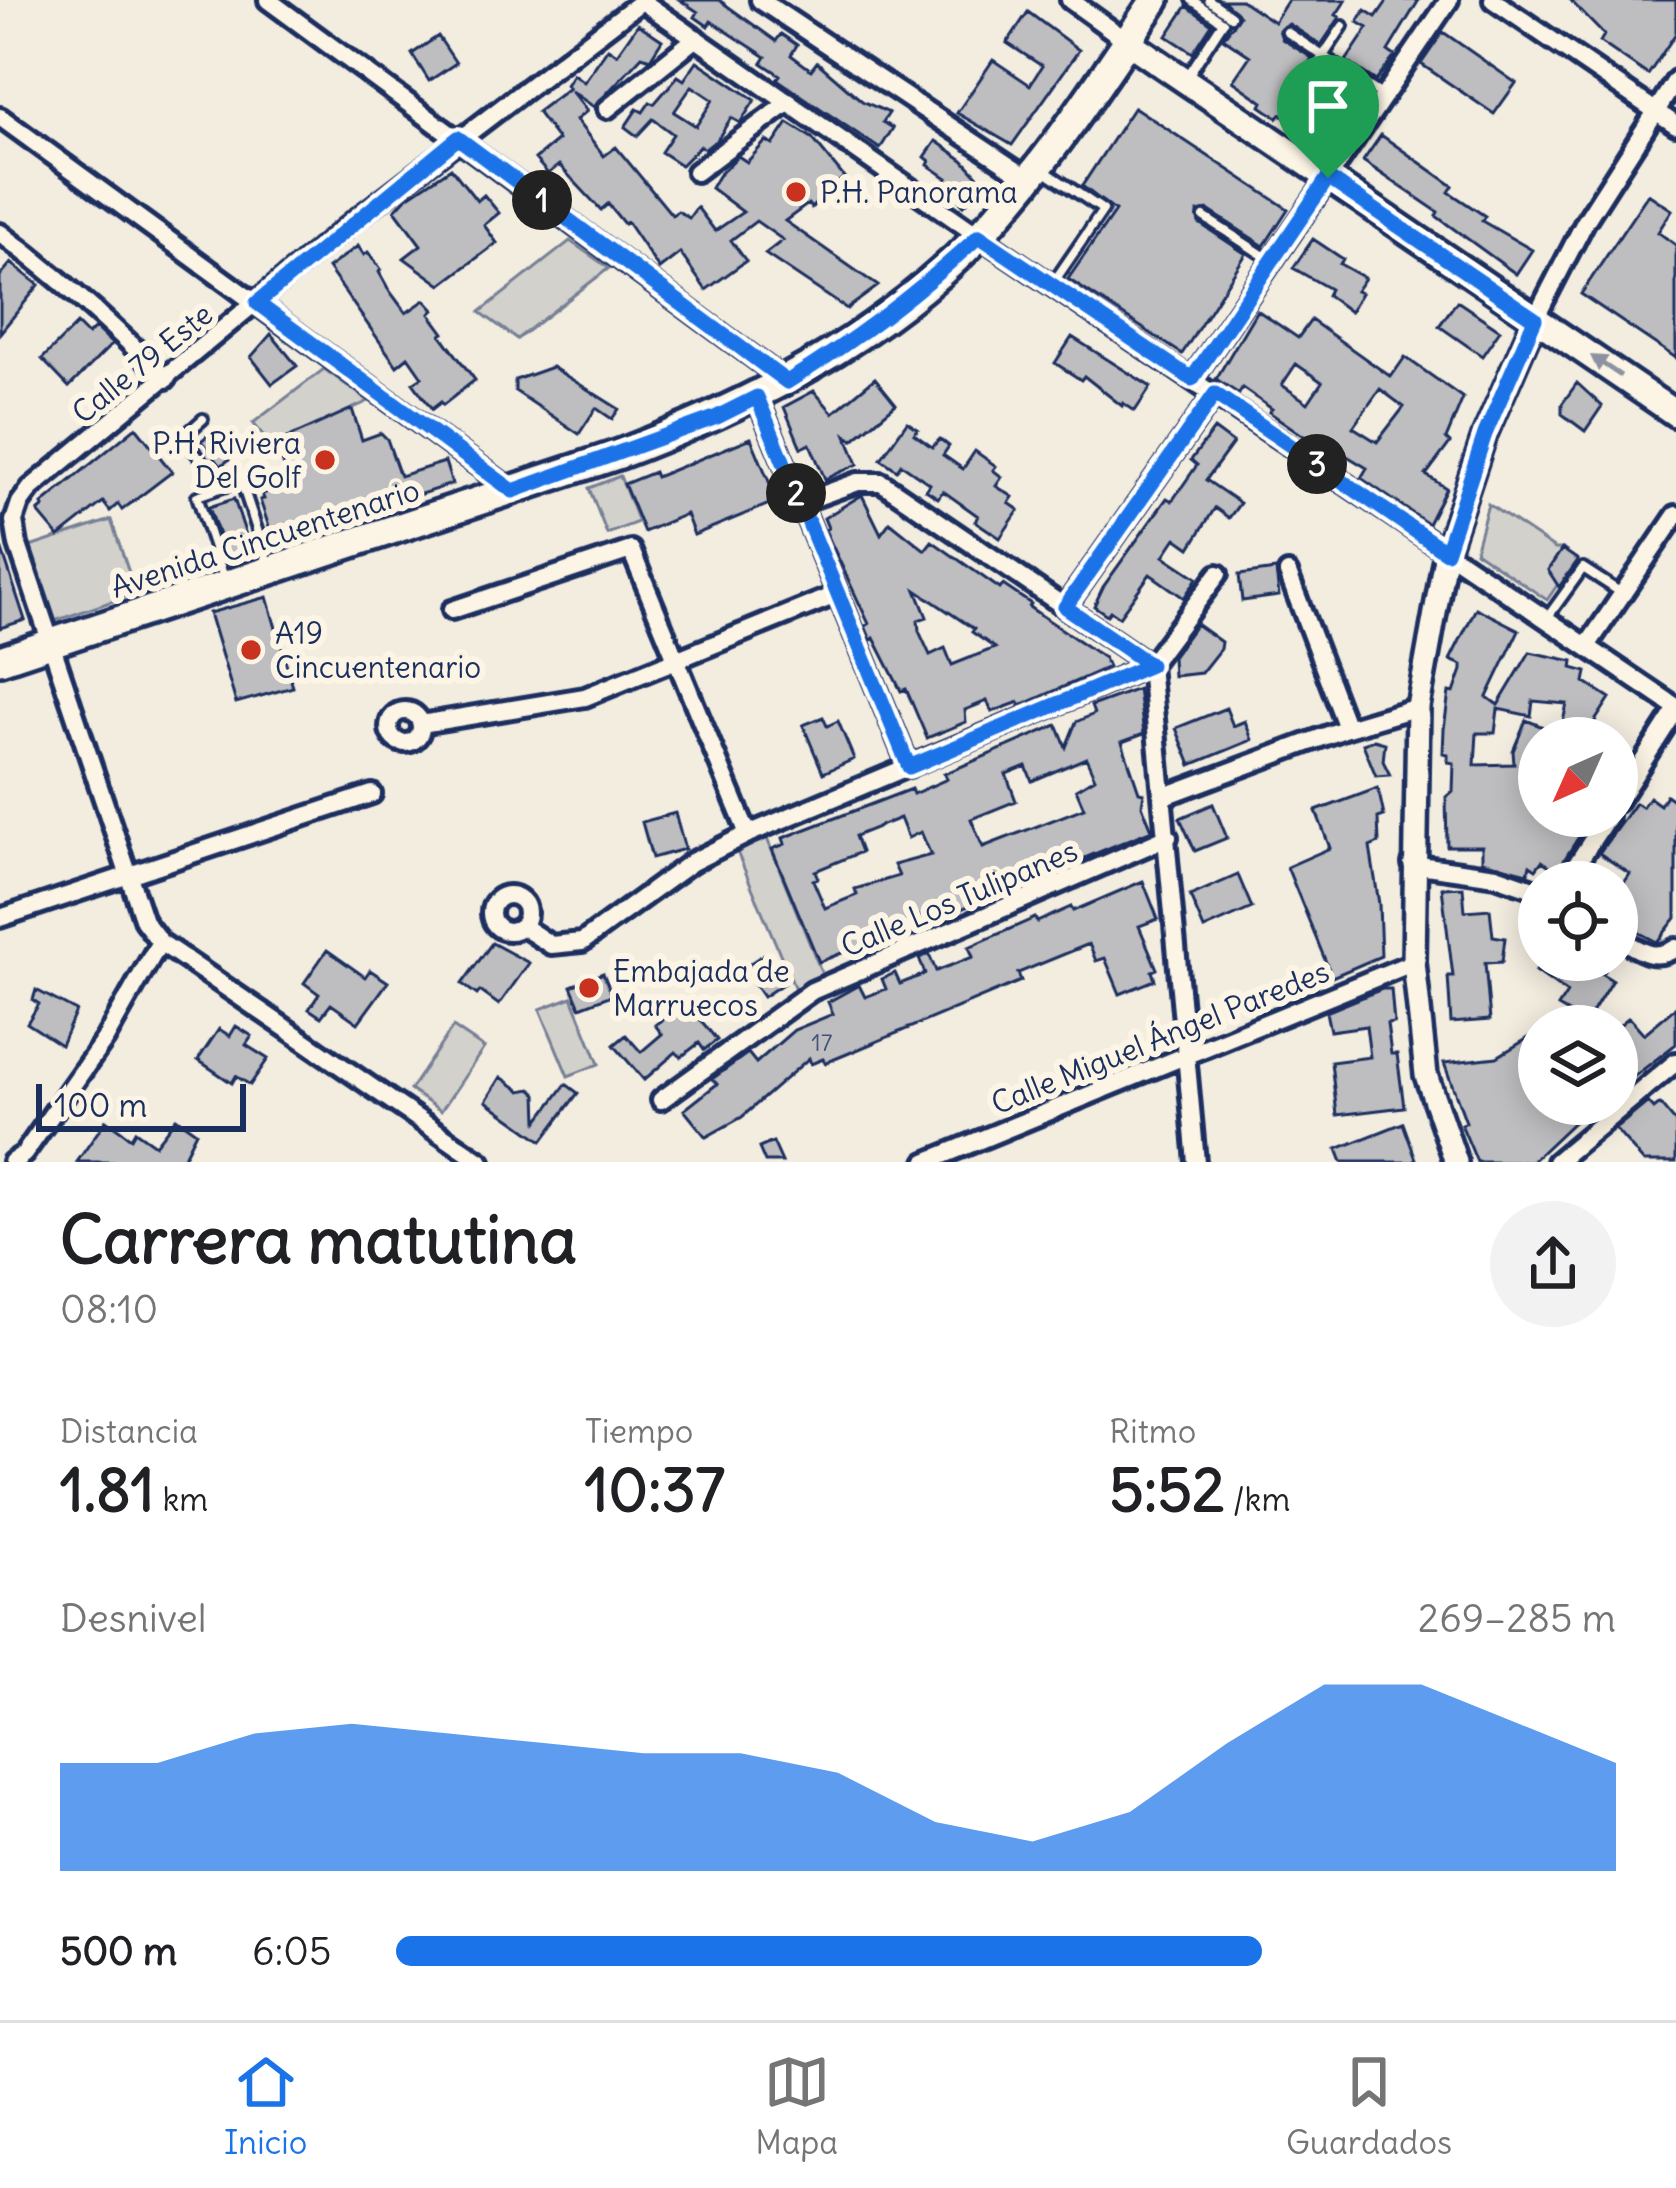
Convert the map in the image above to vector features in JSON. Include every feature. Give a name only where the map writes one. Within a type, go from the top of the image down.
[{"type":"main road","name":"Avenida Cincuentenario","points":[[0,660],[513,491],[698,424],[787,382],[904,304],[979,236],[1034,173],[1155,0]]},
{"type":"main road","points":[[1127,41],[1676,414]]},
{"type":"street","points":[[268,0],[787,382]]},
{"type":"street","points":[[642,0],[979,236],[1676,708],[1638,769]]},
{"type":"street","name":"Calle 79 Este","points":[[49,644],[14,521],[31,488],[458,138],[642,0]]},
{"type":"street","points":[[760,0],[1034,173]]},
{"type":"street","points":[[1070,0],[1127,41]]},
{"type":"street","points":[[1192,379],[1450,0]]},
{"type":"street","points":[[1493,0],[1676,125]]},
{"type":"street","points":[[608,109],[696,38]]},
{"type":"street","points":[[1456,1162],[1426,1075],[1414,962],[1412,864],[1418,707],[1446,552],[1485,434],[1535,319],[1585,222],[1676,80]]},
{"type":"street","points":[[696,172],[789,103]]},
{"type":"street","points":[[0,117],[513,491]]},
{"type":"street","points":[[3,241],[100,311],[166,379]]},
{"type":"street","points":[[1065,607],[1215,394]]},
{"type":"street","points":[[757,397],[909,767]]},
{"type":"street","points":[[800,503],[858,482],[881,482],[1150,665],[1196,1162]]},
{"type":"street","points":[[1587,646],[1676,515]]},
{"type":"street","points":[[452,610],[631,550],[748,834]]},
{"type":"street","points":[[1288,573],[1347,728]]},
{"type":"street","points":[[522,926],[551,945],[582,941],[692,862],[748,834],[1150,665],[1218,574]]},
{"type":"street","points":[[421,724],[585,697],[838,594]]},
{"type":"street","points":[[49,644],[127,876],[144,921],[160,942],[481,1162]]},
{"type":"street","points":[[1165,796],[1347,728],[1418,707]]},
{"type":"street","points":[[0,917],[372,794]]},
{"type":"street","name":"Calle Los Tulipanes","points":[[661,1100],[812,991],[1168,837]]},
{"type":"street","points":[[1412,864],[1518,884]]},
{"type":"street","points":[[12,1162],[24,1154],[105,1039],[160,942]]},
{"type":"street","points":[[1638,949],[1664,956],[1676,948]]},
{"type":"street","name":"Calle Miguel Ángel Paredes","points":[[926,1162],[1414,962]]},
{"type":"street","points":[[1556,1162],[1676,1062]]},
{"type":"lane","points":[[1185,81],[1223,22],[1192,0]]},
{"type":"lane","points":[[1209,0],[1231,16]]},
{"type":"lane","points":[[1304,85],[1343,26]]},
{"type":"lane","points":[[1286,32],[1384,97]]},
{"type":"lane","points":[[1034,173],[1103,210],[1052,284]]},
{"type":"lane","points":[[1204,217],[1272,261]]},
{"type":"lane","points":[[202,419],[183,436],[223,487]]},
{"type":"lane","points":[[226,585],[197,496],[223,487],[241,482],[270,571]]},
{"type":"lane","points":[[1546,619],[1583,568],[1622,593]]},
{"type":"shaded area","points":[[570,241],[609,268],[517,339],[480,312]]},
{"type":"shaded area","points":[[324,369],[369,401],[271,445],[253,423]]},
{"type":"shaded area","points":[[620,476],[638,522],[607,534],[589,488]]},
{"type":"shaded area","points":[[1488,504],[1555,549],[1562,549],[1548,570],[1558,584],[1547,600],[1475,551]]},
{"type":"shaded area","points":[[111,520],[136,593],[52,622],[27,548]]},
{"type":"shaded area","points":[[766,836],[822,974],[795,989],[737,852]]},
{"type":"shaded area","points":[[572,997],[599,1064],[568,1076],[540,1009]]},
{"type":"shaded area","points":[[453,1027],[484,1048],[441,1111],[410,1090]]},
{"type":"building","points":[[680,0],[719,0],[776,41],[781,34],[797,45],[791,55],[811,70],[817,62],[862,101],[889,113],[883,122],[893,128],[880,149],[777,79],[780,75],[762,63],[766,57],[711,21],[708,26]]},
{"type":"building","points":[[1223,0],[1241,0],[1274,22],[1288,0],[1346,0],[1321,45],[1289,24],[1279,30],[1282,39],[1312,58],[1297,82],[1299,91],[1310,90],[1325,68],[1363,92],[1328,146],[1281,114],[1278,118],[1233,81],[1250,56],[1223,38],[1239,16]]},
{"type":"building","points":[[1388,0],[1419,0],[1388,51],[1395,56],[1376,81],[1346,61],[1368,28],[1358,22],[1365,10],[1376,17]]},
{"type":"building","points":[[1570,0],[1676,0],[1676,33],[1648,75],[1600,42],[1604,35]]},
{"type":"building","points":[[1187,6],[1212,24],[1193,53],[1167,36]]},
{"type":"building","points":[[1028,12],[1079,50],[1012,145],[957,113],[993,60],[1030,85],[1042,66],[1007,43]]},
{"type":"building","points":[[638,24],[662,40],[650,59],[642,56],[594,107],[571,91],[587,111],[576,120],[604,156],[616,147],[672,215],[678,211],[689,218],[697,207],[715,231],[743,212],[711,188],[718,176],[738,156],[747,162],[766,141],[773,145],[788,123],[812,138],[844,177],[811,208],[808,204],[785,221],[878,286],[847,309],[765,254],[783,240],[756,221],[731,240],[746,261],[706,290],[680,253],[659,269],[627,222],[608,204],[601,210],[559,165],[548,174],[535,159],[558,140],[537,112],[569,88],[566,85],[573,74],[584,82],[608,48],[617,54]]},
{"type":"building","points":[[1443,32],[1516,83],[1494,114],[1421,64]]},
{"type":"building","points":[[438,36],[456,63],[429,81],[412,54]]},
{"type":"building","points":[[697,61],[755,100],[740,123],[731,118],[717,140],[705,149],[700,146],[681,165],[661,152],[673,134],[653,119],[637,136],[625,127],[637,109],[643,112],[650,102],[654,104],[678,76],[684,80]],"holes":[[[692,86],[713,100],[696,126],[674,112]]]},
{"type":"building","points":[[1134,107],[1288,209],[1264,246],[1208,210],[1198,212],[1199,223],[1246,254],[1182,354],[1068,279],[1115,211],[1082,186]]},
{"type":"building","points":[[1381,135],[1453,186],[1449,192],[1485,216],[1482,221],[1532,250],[1516,274],[1363,161]]},
{"type":"building","points":[[936,141],[985,184],[964,205],[943,183],[947,178],[928,165],[925,157]]},
{"type":"building","points":[[451,168],[477,201],[484,195],[499,213],[484,225],[497,243],[441,285],[404,258],[421,245],[395,210]]},
{"type":"building","points":[[1648,194],[1672,210],[1658,232],[1676,245],[1676,358],[1581,294]]},
{"type":"building","points":[[1313,239],[1343,259],[1340,264],[1365,278],[1350,312],[1327,295],[1330,289],[1293,268]]},
{"type":"building","points":[[358,246],[381,269],[406,313],[425,300],[434,310],[430,314],[441,335],[475,380],[443,405],[432,409],[413,383],[422,377],[408,357],[397,366],[328,268]]},
{"type":"building","points":[[11,263],[39,285],[0,333],[0,276]]},
{"type":"building","points":[[1457,301],[1500,330],[1482,356],[1439,326]]},
{"type":"building","points":[[1257,310],[1298,338],[1311,320],[1391,377],[1405,357],[1463,398],[1446,439],[1450,443],[1426,475],[1446,488],[1428,524],[1361,478],[1367,468],[1337,450],[1333,456],[1242,388],[1239,394],[1216,379]],"holes":[[[1296,364],[1322,382],[1308,403],[1282,385]],[[1380,389],[1404,407],[1377,442],[1353,427]]]},
{"type":"building","points":[[77,324],[88,335],[95,328],[112,344],[69,387],[42,359]]},
{"type":"building","points":[[271,334],[297,366],[272,384],[251,357]]},
{"type":"building","points":[[1072,337],[1151,387],[1135,411],[1084,376],[1081,380],[1055,363]]},
{"type":"building","points":[[552,367],[619,409],[612,419],[596,408],[579,434],[515,391],[515,380]]},
{"type":"building","points":[[875,378],[896,404],[853,440],[846,435],[858,464],[825,479],[810,444],[801,448],[784,407],[814,391],[833,413]]},
{"type":"building","points":[[1577,383],[1602,406],[1585,431],[1562,414],[1562,404]]},
{"type":"building","name":"P.H. Riviera Del Golf","points":[[352,409],[362,440],[381,433],[387,439],[400,476],[445,462],[452,484],[384,506],[380,496],[301,522],[306,534],[275,545],[260,500],[262,494],[290,484],[276,443]]},
{"type":"building","points":[[907,422],[932,447],[940,439],[949,446],[943,455],[963,469],[975,451],[996,466],[993,470],[1002,477],[996,486],[1013,497],[1009,503],[1019,510],[1000,538],[943,491],[938,498],[926,490],[930,484],[901,464],[897,470],[881,459]]},
{"type":"building","points":[[136,427],[172,472],[122,510],[118,504],[110,511],[103,502],[59,537],[38,512],[42,504]]},
{"type":"building","points":[[215,429],[236,454],[221,466],[201,441]]},
{"type":"building","points":[[1214,429],[1233,443],[1206,480],[1240,503],[1229,518],[1215,508],[1190,548],[1176,538],[1164,556],[1197,578],[1184,598],[1150,574],[1119,617],[1110,611],[1107,615],[1094,606],[1103,587],[1167,498],[1172,501],[1197,465],[1191,460]]},
{"type":"building","points":[[751,438],[777,501],[694,535],[686,514],[644,532],[624,484],[654,472],[656,477]]},
{"type":"building","points":[[862,495],[881,534],[890,522],[925,550],[932,541],[1000,589],[1003,585],[1031,604],[1029,607],[1104,658],[1108,667],[1020,706],[1019,702],[992,712],[987,701],[965,710],[966,722],[927,738],[906,689],[901,691],[874,638],[871,640],[865,626],[869,624],[825,530],[824,518]],"holes":[[[916,590],[995,648],[952,665],[945,648],[930,655],[919,631],[918,620],[927,617]]]},
{"type":"building","points":[[234,499],[251,550],[227,558],[209,507]]},
{"type":"building","points":[[1562,549],[1578,560],[1559,587],[1548,570]]},
{"type":"building","points":[[0,551],[25,620],[0,628]]},
{"type":"building","points":[[1276,570],[1279,596],[1242,601],[1239,575]]},
{"type":"building","name":"A19 Cincuentenario","points":[[267,597],[293,687],[236,703],[209,613]]},
{"type":"building","points":[[1476,608],[1519,630],[1487,697],[1498,705],[1530,652],[1573,661],[1572,668],[1587,672],[1585,682],[1610,698],[1598,717],[1564,717],[1567,704],[1533,701],[1531,716],[1498,709],[1495,733],[1477,733],[1475,765],[1514,764],[1518,739],[1518,837],[1579,837],[1563,861],[1518,861],[1518,870],[1482,861],[1482,846],[1447,846],[1446,797],[1453,791],[1454,763],[1443,753],[1444,729],[1449,692],[1454,693],[1462,665],[1450,660]]},
{"type":"building","points":[[1196,624],[1221,642],[1220,649],[1201,673],[1173,676],[1172,657]]},
{"type":"building","points":[[1138,689],[1144,734],[1122,742],[1139,792],[1144,793],[1142,805],[1152,830],[1032,880],[1029,875],[1000,887],[1002,891],[923,926],[919,916],[886,929],[890,938],[856,958],[852,949],[819,962],[772,849],[785,844],[783,838],[911,789],[913,794],[947,779],[944,774],[1057,725],[1066,747],[1076,722],[1094,714],[1091,706]],"holes":[[[1086,758],[1095,778],[1076,789],[1084,808],[983,847],[971,819],[1016,801],[1006,774],[1026,766],[1032,781]],[[900,818],[908,838],[921,832],[931,855],[894,865],[899,876],[855,889],[857,895],[825,908],[813,880],[818,878],[815,871],[861,852],[855,836]]]},
{"type":"building","points":[[1226,708],[1233,726],[1245,721],[1252,740],[1191,765],[1176,728]]},
{"type":"building","points":[[823,717],[827,726],[838,721],[854,759],[823,773],[803,725]]},
{"type":"building","points":[[1385,743],[1383,761],[1390,775],[1376,776],[1363,744]]},
{"type":"building","points":[[1378,788],[1384,816],[1378,818],[1379,843],[1370,847],[1381,956],[1332,977],[1287,867],[1330,848],[1316,811]]},
{"type":"building","points":[[1666,795],[1676,802],[1676,918],[1657,942],[1638,932],[1638,861],[1611,861],[1599,853],[1611,837],[1638,837],[1638,805],[1642,807],[1649,797],[1660,805]]},
{"type":"building","points":[[1213,804],[1227,838],[1195,851],[1180,818]]},
{"type":"building","points":[[675,813],[685,849],[652,858],[642,822]]},
{"type":"building","points":[[1238,875],[1252,908],[1204,929],[1190,896]]},
{"type":"building","points":[[1143,881],[1158,919],[1139,926],[1157,969],[1152,971],[1155,980],[1120,994],[1105,958],[1096,961],[1089,944],[1018,973],[1021,981],[825,1063],[823,1059],[811,1064],[809,1058],[742,1117],[706,1137],[684,1110],[717,1084],[712,1079],[748,1053],[756,1063],[794,1030],[833,1014],[828,1002],[859,985],[865,997],[886,989],[882,979],[895,973],[900,984],[925,974],[919,958],[929,954],[936,971],[973,957],[969,947],[1035,918],[1037,922],[1071,907],[1073,911]]},
{"type":"building","points":[[1463,887],[1465,911],[1490,909],[1493,936],[1505,938],[1502,962],[1485,963],[1490,1020],[1451,1023],[1448,976],[1453,976],[1442,888]]},
{"type":"building","points":[[492,943],[529,963],[499,1005],[462,984]]},
{"type":"building","points":[[327,950],[365,977],[370,970],[388,982],[358,1023],[331,1004],[321,1017],[309,1009],[319,994],[304,983]]},
{"type":"building","points":[[764,954],[784,983],[763,997],[743,968]]},
{"type":"building","points":[[603,973],[612,995],[580,1007],[571,986]]},
{"type":"building","points":[[1550,981],[1611,981],[1597,1005],[1559,1005],[1567,993]]},
{"type":"building","points":[[1391,989],[1394,1023],[1387,1024],[1391,1054],[1397,1054],[1404,1107],[1337,1115],[1331,1062],[1370,1057],[1366,1026],[1330,1031],[1326,1012]]},
{"type":"building","points":[[36,990],[76,1011],[61,1045],[27,1023],[39,1004],[33,1000]]},
{"type":"building","points":[[685,1001],[717,1040],[704,1050],[699,1043],[681,1057],[676,1052],[644,1080],[614,1045],[626,1035],[641,1052],[662,1034],[655,1025]]},
{"type":"building","points":[[1676,1007],[1676,1044],[1638,1074],[1638,1027],[1644,1034]]},
{"type":"building","points":[[236,1026],[252,1036],[246,1045],[268,1059],[250,1085],[236,1076],[232,1083],[198,1060],[219,1029],[230,1036]]},
{"type":"building","points":[[1518,1044],[1518,1125],[1570,1125],[1531,1162],[1477,1162],[1461,1124],[1466,1122],[1444,1063],[1497,1057]]},
{"type":"building","points":[[501,1077],[521,1091],[531,1089],[537,1094],[538,1121],[566,1084],[578,1093],[542,1141],[486,1101]]},
{"type":"building","points":[[1648,1102],[1654,1109],[1660,1104],[1676,1123],[1676,1162],[1644,1162],[1615,1129],[1638,1125],[1638,1110]]},
{"type":"building","points":[[176,1118],[196,1132],[181,1162],[77,1162],[106,1120],[131,1138],[135,1131],[155,1145]]},
{"type":"building","points":[[1403,1123],[1417,1162],[1342,1162],[1337,1149]]},
{"type":"building","points":[[773,1142],[782,1162],[765,1162],[759,1148]]},
{"type":"place","name":"P.H. Panorama","points":[[796,192]]},
{"type":"place","name":"P.H. Riviera Del Golf","points":[[325,460]]},
{"type":"place","name":"A19 Cincuentenario","points":[[251,650]]},
{"type":"place","name":"Embajada de Marruecos","points":[[589,988]]},
{"type":"route","points":[[458,138],[787,382],[904,304],[979,236],[1192,379],[1328,178],[1535,319],[1485,434],[1446,552],[1215,394],[1065,607],[1150,665],[909,767],[757,397],[717,417],[513,491],[257,303],[458,138]]}]
